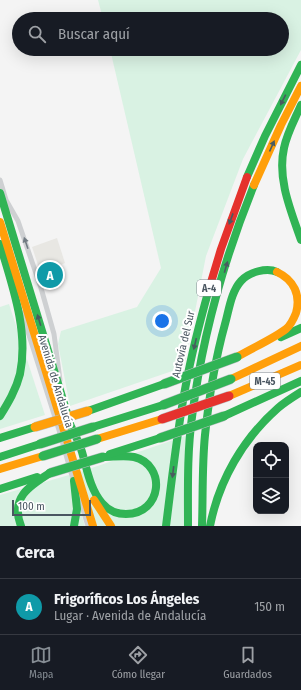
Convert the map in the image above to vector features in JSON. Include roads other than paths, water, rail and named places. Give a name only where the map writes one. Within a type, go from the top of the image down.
[{"type":"main road","name":"Autovía del Sur","points":[[166,526],[186,389],[207,296],[231,220],[247,178],[301,65]]},
{"type":"main road","name":"Autovía del Sur","points":[[188,526],[189,456],[192,419],[198,380],[209,329],[230,252],[258,176],[301,86]]},
{"type":"main road","points":[[301,105],[287,136],[283,152],[282,168],[289,206],[301,240]]},
{"type":"main road","name":"Avenida de Andalucía","points":[[3,196],[64,403],[66,426]]},
{"type":"main road","name":"Avenida de Andalucía","points":[[0,222],[66,426]]},
{"type":"main road","points":[[0,244],[18,306],[23,338],[22,361],[16,388],[5,410],[0,416]]},
{"type":"main road","points":[[202,526],[205,435],[218,350],[231,301],[241,281],[249,275],[259,271],[273,270],[285,276],[294,285],[298,294],[298,307],[294,318],[287,328],[237,357]]},
{"type":"main road","points":[[0,438],[88,411],[164,384],[237,357],[301,328]]},
{"type":"main road","name":"M-45","points":[[0,457],[163,405],[231,379],[301,346]]},
{"type":"main road","name":"M-45","points":[[0,469],[162,419],[229,396],[301,365]]},
{"type":"main road","points":[[0,488],[160,438],[224,416],[301,382]]},
{"type":"main road","points":[[210,526],[217,497],[228,472],[242,448],[258,428],[279,408],[301,392]]},
{"type":"main road","points":[[66,426],[82,453],[94,490],[103,504],[110,511],[118,515],[132,515],[147,508],[154,497],[156,489],[152,470],[148,464],[133,457],[103,456]]},
{"type":"main road","points":[[66,426],[93,526]]},
{"type":"main road","points":[[66,426],[96,504],[111,526]]},
{"type":"main road","points":[[21,526],[17,512],[20,498],[31,484],[50,473]]},
{"type":"main road","points":[[74,481],[77,504],[77,517],[74,526]]},
{"type":"street","points":[[0,180],[3,196]]},
{"type":"street","points":[[0,188],[3,196]]},
{"type":"street","name":"Avenida de Andalucía","points":[[0,244],[57,422],[88,526]]},
{"type":"place","name":"Frigoríficos Los Ángeles","points":[[50,275]]}]
